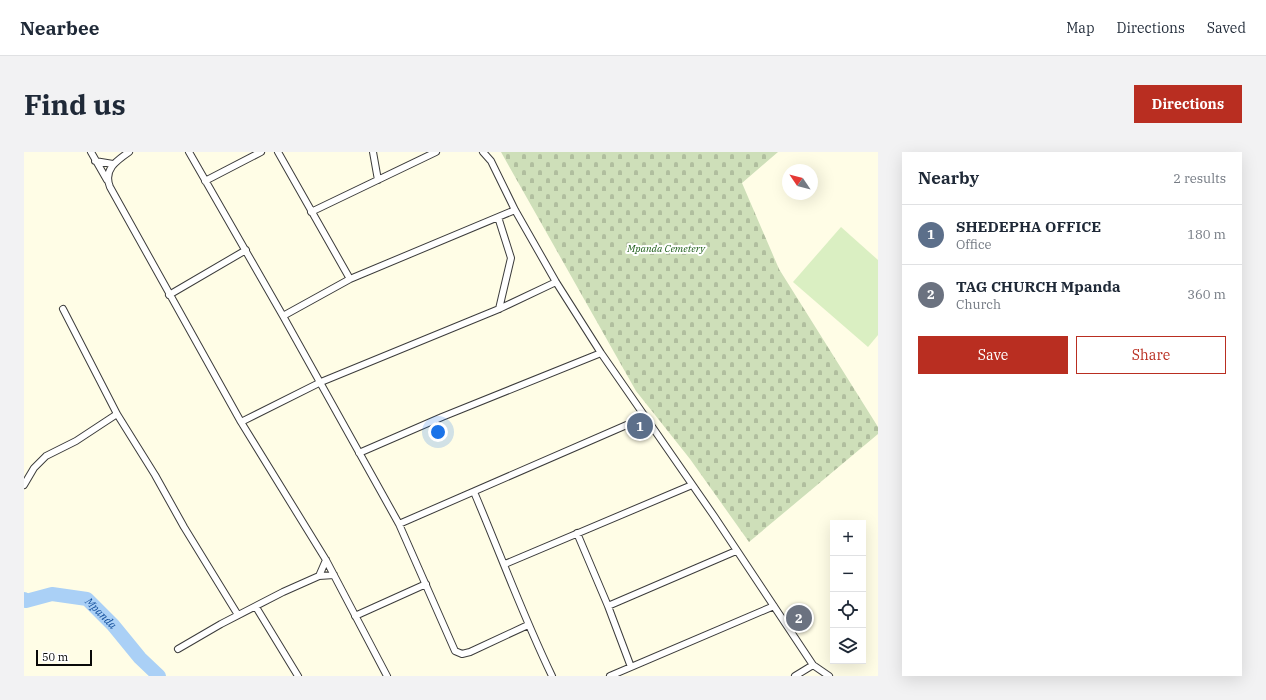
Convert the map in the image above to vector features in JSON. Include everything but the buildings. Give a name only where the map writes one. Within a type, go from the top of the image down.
[{"type":"street","points":[[91,152],[169,295],[241,422],[326,560],[387,676]]},
{"type":"street","points":[[107,180],[113,164],[129,152]]},
{"type":"street","points":[[189,152],[321,382],[399,524],[450,642],[459,654],[470,652],[528,625]]},
{"type":"street","points":[[205,181],[261,152]]},
{"type":"street","points":[[278,152],[350,279]]},
{"type":"street","points":[[373,152],[378,180]]},
{"type":"street","points":[[311,212],[436,152]]},
{"type":"street","points":[[483,152],[491,161],[515,210],[556,282],[601,353],[714,516],[813,665],[829,676]]},
{"type":"street","points":[[490,152],[491,161]]},
{"type":"street","points":[[96,161],[113,164]]},
{"type":"street","points":[[283,316],[350,279],[515,210]]},
{"type":"street","points":[[498,217],[511,258],[498,308]]},
{"type":"street","points":[[169,295],[246,250]]},
{"type":"street","points":[[241,422],[321,382],[498,308],[556,282]]},
{"type":"street","points":[[63,309],[117,414],[238,616]]},
{"type":"street","points":[[359,453],[442,417],[601,353]]},
{"type":"street","points":[[24,485],[34,468],[46,456],[76,441],[117,414]]},
{"type":"street","points":[[399,524],[645,417]]},
{"type":"street","points":[[504,564],[692,485]]},
{"type":"street","points":[[474,492],[528,625],[552,676]]},
{"type":"street","points":[[577,533],[608,606],[631,667]]},
{"type":"street","points":[[608,606],[736,551]]},
{"type":"street","points":[[319,576],[326,560]]},
{"type":"street","points":[[178,649],[238,616],[319,576],[334,576]]},
{"type":"street","points":[[355,616],[426,584]]},
{"type":"street","points":[[610,676],[774,606]]},
{"type":"street","points":[[256,607],[298,676]]},
{"type":"street","points":[[794,676],[813,665]]},
{"type":"green space","name":"Mpanda Cemetery","points":[[501,152],[778,152],[742,183],[779,269],[878,427],[878,434],[749,542],[690,459],[636,391]]},
{"type":"green space","points":[[841,227],[878,260],[878,335],[868,347],[793,282]]},
{"type":"waterway","name":"Mpanda","points":[[24,599],[26,601],[52,594],[87,599],[113,625],[140,658],[159,676]]},
{"type":"place","name":"SHEDEPHA OFFICE","points":[[640,426]]},
{"type":"place","name":"TAG CHURCH Mpanda","points":[[799,618]]}]
